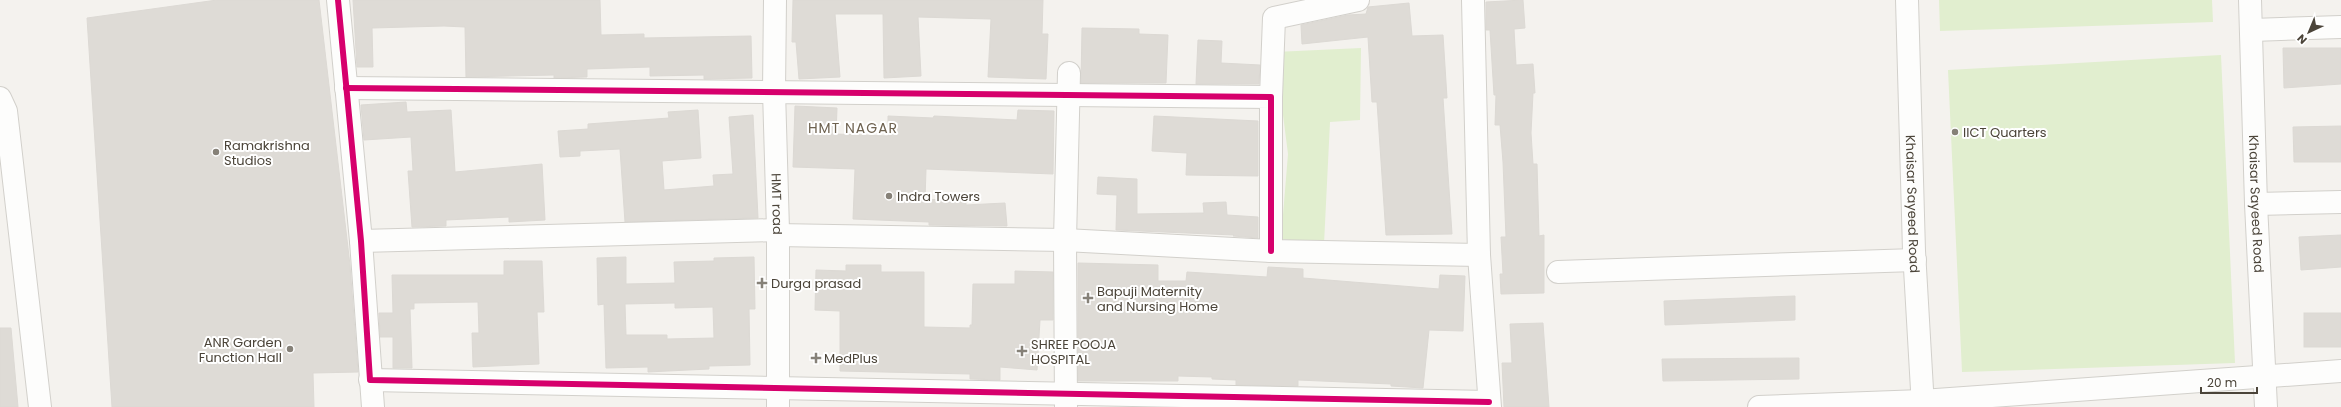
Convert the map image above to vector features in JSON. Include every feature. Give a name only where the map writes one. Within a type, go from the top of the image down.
[{"type":"street","points":[[338,0],[361,241],[373,407]]},
{"type":"street","name":"HMT road","points":[[775,0],[774,91],[777,233],[777,398]]},
{"type":"street","points":[[1271,252],[1271,97],[1274,18],[1358,0]]},
{"type":"street","points":[[370,380],[777,398],[1490,405],[1479,255],[1473,0]]},
{"type":"street","name":"Khaisar Sayeed Road","points":[[1907,0],[1915,260],[1922,404]]},
{"type":"street","name":"Khaisar Sayeed Road","points":[[2250,0],[2256,204],[2266,376],[2266,407]]},
{"type":"street","points":[[2252,30],[2341,27]]},
{"type":"street","points":[[1066,400],[1065,240],[1069,74]]},
{"type":"street","points":[[346,88],[1271,97]]},
{"type":"street","points":[[0,98],[6,111],[40,407]]},
{"type":"street","points":[[2256,204],[2341,202]]},
{"type":"street","points":[[361,241],[777,233],[1065,240],[1271,252],[1479,255]]},
{"type":"street","points":[[1558,272],[1915,260]]},
{"type":"street","points":[[1759,407],[1922,404],[2341,371]]},
{"type":"green space","points":[[1939,0],[2212,0],[2213,22],[1940,31]]},
{"type":"green space","points":[[1361,48],[1360,120],[1330,122],[1324,244],[1281,239],[1288,154],[1275,52]]},
{"type":"green space","points":[[2221,55],[2235,363],[1962,372],[1948,70]]},
{"type":"building","name":"Ramakrishna Studios","points":[[217,0],[319,0],[350,265],[358,372],[313,373],[314,407],[112,407],[87,18]]},
{"type":"building","points":[[353,0],[600,0],[601,35],[644,34],[644,38],[751,36],[752,78],[704,79],[704,75],[650,76],[650,67],[587,69],[587,77],[554,78],[554,75],[466,77],[465,27],[444,26],[372,28],[373,67],[357,67]]},
{"type":"building","points":[[793,0],[1043,0],[1042,34],[1048,34],[1046,79],[988,77],[991,19],[918,17],[921,76],[884,78],[883,14],[835,14],[840,77],[799,79],[796,42],[792,42]]},
{"type":"building","points":[[1523,0],[1525,28],[1514,29],[1516,65],[1533,64],[1535,93],[1533,93],[1531,133],[1533,164],[1537,164],[1539,236],[1544,235],[1544,293],[1501,294],[1500,274],[1503,274],[1501,237],[1506,237],[1503,162],[1500,125],[1495,125],[1496,95],[1494,95],[1490,30],[1486,30],[1486,2]]},
{"type":"building","points":[[1409,3],[1412,36],[1443,35],[1447,98],[1443,98],[1452,234],[1386,235],[1377,102],[1372,102],[1368,37],[1302,44],[1301,25],[1348,15],[1366,14],[1368,7]]},
{"type":"building","points":[[1082,28],[1139,29],[1139,34],[1168,35],[1166,83],[1081,83]]},
{"type":"building","points":[[1198,40],[1222,41],[1221,63],[1260,65],[1259,84],[1196,84]]},
{"type":"building","points":[[2283,48],[2341,48],[2341,84],[2284,88]]},
{"type":"building","points":[[406,102],[407,112],[451,110],[455,172],[542,164],[545,220],[509,222],[509,217],[446,220],[446,226],[412,227],[408,171],[413,171],[411,137],[364,140],[361,105]]},
{"type":"building","points":[[795,106],[837,108],[836,134],[888,136],[888,116],[933,118],[934,116],[1017,120],[1018,110],[1054,111],[1053,174],[926,169],[925,200],[966,198],[966,205],[1005,203],[1007,226],[929,225],[929,222],[853,219],[855,169],[793,167]]},
{"type":"building","points":[[698,110],[701,158],[662,161],[664,190],[714,186],[713,175],[733,174],[729,117],[753,115],[758,218],[625,222],[620,149],[580,151],[580,156],[560,157],[558,131],[588,129],[588,124],[669,118],[668,112]]},
{"type":"building","points":[[1154,116],[1258,121],[1258,176],[1186,175],[1187,153],[1152,151]]},
{"type":"building","points":[[2341,126],[2341,162],[2294,162],[2293,127]]},
{"type":"building","points":[[1098,177],[1137,179],[1137,214],[1204,213],[1203,203],[1226,202],[1227,215],[1258,217],[1258,238],[1233,236],[1234,235],[1116,230],[1117,195],[1097,194]]},
{"type":"building","points":[[2341,235],[2341,267],[2301,270],[2299,237]]},
{"type":"building","points":[[626,257],[626,284],[675,283],[674,262],[714,261],[714,258],[754,257],[755,309],[749,309],[750,365],[709,366],[709,369],[648,372],[648,367],[606,368],[604,304],[598,305],[597,258]],"holes":[[[675,303],[675,308],[713,307],[714,338],[667,339],[667,335],[626,335],[625,304]]]},
{"type":"building","points":[[504,261],[542,261],[544,312],[537,312],[539,364],[473,367],[472,333],[479,333],[478,302],[414,303],[414,309],[410,309],[412,368],[393,368],[393,337],[380,337],[379,313],[393,313],[392,275],[504,275]]},
{"type":"building","points":[[1078,263],[1158,265],[1158,281],[1186,281],[1187,272],[1267,277],[1268,267],[1303,269],[1303,278],[1439,289],[1440,275],[1465,276],[1463,331],[1429,330],[1423,388],[1391,386],[1391,384],[1298,380],[1298,386],[1236,385],[1236,380],[1212,379],[1212,377],[1178,376],[1178,381],[1078,381]]},
{"type":"building","points":[[846,265],[881,265],[881,272],[924,272],[924,327],[970,328],[970,325],[972,325],[973,284],[1015,284],[1015,271],[1053,272],[1053,320],[1040,320],[1037,370],[1000,367],[1000,380],[970,379],[970,374],[840,371],[840,311],[815,310],[816,270],[846,271]]},
{"type":"building","points":[[1795,296],[1795,320],[1665,325],[1664,301]]},
{"type":"building","points":[[2304,313],[2341,313],[2341,347],[2304,347]]},
{"type":"building","points":[[1543,323],[1549,407],[1504,407],[1502,363],[1512,363],[1510,324]]},
{"type":"building","points":[[0,328],[11,328],[18,407],[0,407]]},
{"type":"building","points":[[1799,358],[1799,379],[1663,381],[1662,359]]},
{"type":"cycle path","points":[[338,0],[361,241],[370,380],[1489,402]]},
{"type":"cycle path","points":[[346,88],[1271,97],[1271,251]]},
{"type":"place","name":"IICT Quarters","points":[[1955,132]]},
{"type":"place","name":"Ramakrishna Studios","points":[[216,152]]},
{"type":"place","name":"Indra Towers","points":[[889,196]]},
{"type":"place","name":"Durga prasad","points":[[762,283]]},
{"type":"place","name":"Bapuji Maternity and Nursing Home","points":[[1088,298]]},
{"type":"place","name":"ANR Garden Function Hall","points":[[290,349]]},
{"type":"place","name":"SHREE POOJA HOSPITAL","points":[[1022,351]]},
{"type":"place","name":"MedPlus","points":[[816,358]]},
{"type":"district","name":"HMT NAGAR","points":[[853,128]]}]
